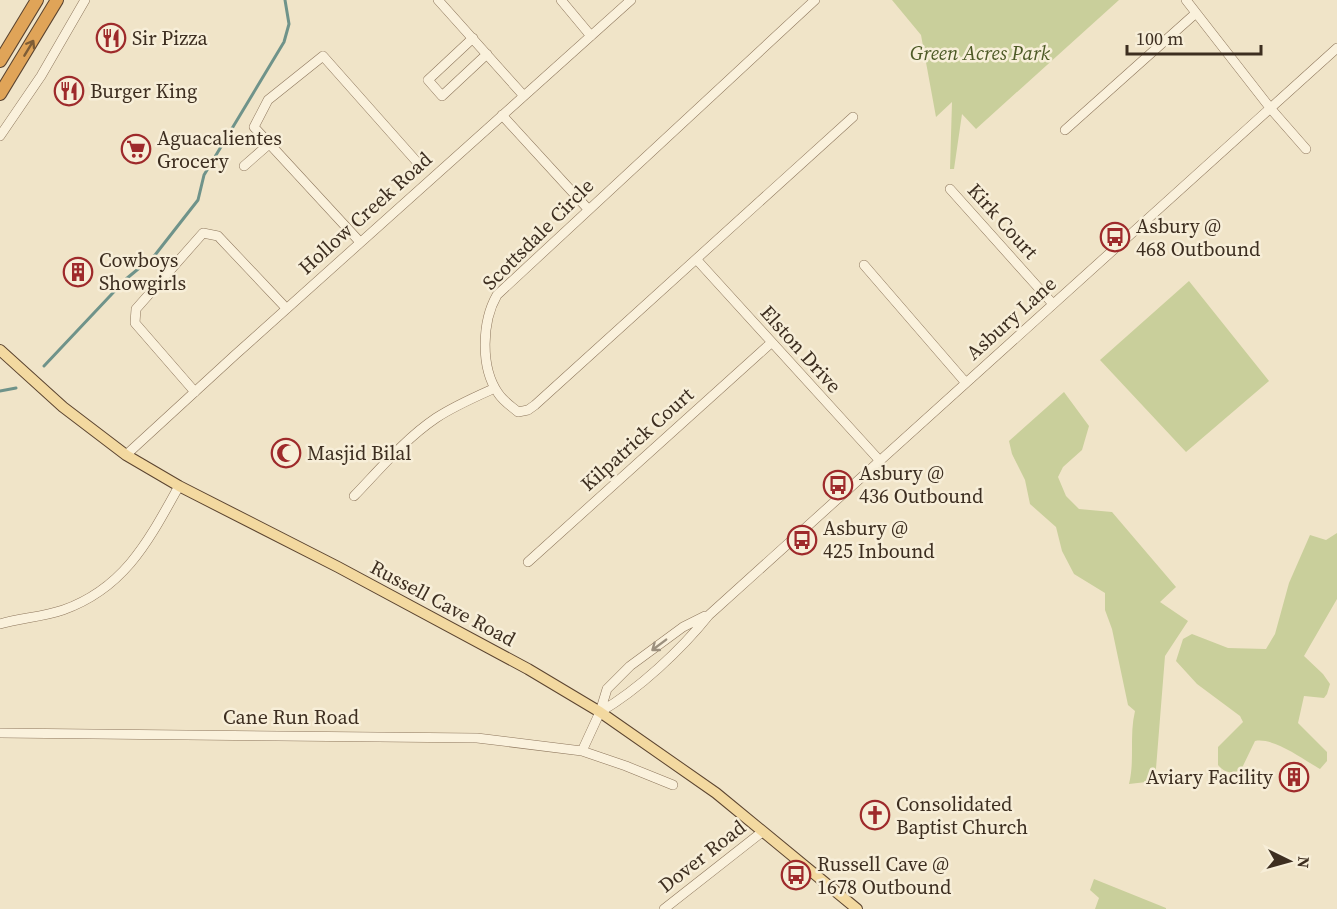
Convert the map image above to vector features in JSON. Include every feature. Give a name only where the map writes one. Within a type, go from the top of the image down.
[{"type":"highway","points":[[0,61],[37,0]]},
{"type":"highway","points":[[0,94],[57,0]]},
{"type":"main road","name":"Russell Cave Road","points":[[0,350],[81,422],[126,456],[528,669],[600,712],[716,793],[857,909]]},
{"type":"street","points":[[0,136],[41,76],[85,0]]},
{"type":"street","points":[[438,0],[524,96]]},
{"type":"street","points":[[561,0],[591,36]]},
{"type":"street","name":"Hollow Creek Road","points":[[126,456],[286,308],[631,0]]},
{"type":"street","name":"Scottsdale Circle","points":[[815,0],[504,288],[492,304],[485,342],[490,374],[495,388],[504,400],[518,412],[528,410],[853,117]]},
{"type":"street","points":[[1186,0],[1271,109],[1306,149]]},
{"type":"street","points":[[1065,130],[1196,13]]},
{"type":"street","points":[[473,38],[428,80],[442,96],[487,54]]},
{"type":"street","name":"Asbury Lane","points":[[600,712],[631,691],[692,636],[709,615],[1337,48]]},
{"type":"street","points":[[360,243],[254,127],[268,100],[323,56],[417,162]]},
{"type":"street","points":[[502,116],[588,209]]},
{"type":"street","points":[[244,166],[269,144]]},
{"type":"street","name":"Kirk Court","points":[[950,189],[1053,304]]},
{"type":"street","points":[[195,392],[135,323],[136,309],[202,233],[218,236],[286,308]]},
{"type":"street","name":"Elston Drive","points":[[697,260],[880,461]]},
{"type":"street","points":[[864,265],[966,383]]},
{"type":"street","name":"Kilpatrick Court","points":[[528,562],[771,343]]},
{"type":"street","points":[[354,496],[401,448],[437,418],[495,388]]},
{"type":"street","points":[[0,624],[63,609],[100,591],[122,574],[142,550],[179,486]]},
{"type":"street","name":"Asbury Lane","points":[[600,712],[608,689],[630,666],[683,627],[709,615]]},
{"type":"street","points":[[582,751],[600,712]]},
{"type":"street","name":"Cane Run Road","points":[[0,733],[477,738],[582,751],[673,785]]},
{"type":"street","name":"Dover Road","points":[[664,909],[762,832]]},
{"type":"green space","name":"Green Acres Park","points":[[892,0],[1119,0],[976,129],[962,114],[954,169],[950,169],[952,102],[936,117],[921,35]]},
{"type":"green space","points":[[1189,281],[1269,381],[1186,452],[1100,360]]},
{"type":"green space","points":[[1064,392],[1089,426],[1082,450],[1063,467],[1058,477],[1066,496],[1079,509],[1112,512],[1176,587],[1160,602],[1188,621],[1165,656],[1155,781],[1129,784],[1135,711],[1128,705],[1112,629],[1105,610],[1105,593],[1074,574],[1062,551],[1056,527],[1030,504],[1025,480],[1012,454],[1009,441]]},
{"type":"green space","points":[[1337,533],[1337,599],[1304,656],[1330,684],[1324,698],[1304,696],[1298,723],[1327,752],[1327,761],[1320,769],[1271,742],[1255,741],[1241,770],[1231,772],[1223,770],[1218,765],[1218,747],[1243,722],[1240,716],[1197,684],[1176,661],[1183,639],[1192,634],[1228,648],[1266,649],[1275,634],[1289,583],[1310,535],[1326,540]]},
{"type":"green space","points":[[1094,879],[1166,909],[1095,909],[1099,898],[1090,890]]},
{"type":"waterway","points":[[44,366],[126,279],[155,255],[198,200],[204,175],[284,42],[289,24],[285,0]]},
{"type":"waterway","points":[[0,391],[16,388]]},
{"type":"place","name":"Sir Pizza","points":[[111,38]]},
{"type":"place","name":"Burger King","points":[[69,91]]},
{"type":"place","name":"Aguacalientes Grocery","points":[[136,149]]},
{"type":"place","name":"Asbury @ 468 Outbound","points":[[1115,237]]},
{"type":"place","name":"Cowboys Showgirls","points":[[78,272]]},
{"type":"place","name":"Masjid Bilal","points":[[286,453]]},
{"type":"place","name":"Asbury @ 436 Outbound","points":[[838,485]]},
{"type":"place","name":"Asbury @ 425 Inbound","points":[[802,540]]},
{"type":"place","name":"Aviary Facility","points":[[1294,777]]},
{"type":"place","name":"Consolidated Baptist Church","points":[[875,815]]},
{"type":"place","name":"Russell Cave @ 1678 Outbound","points":[[796,875]]}]
